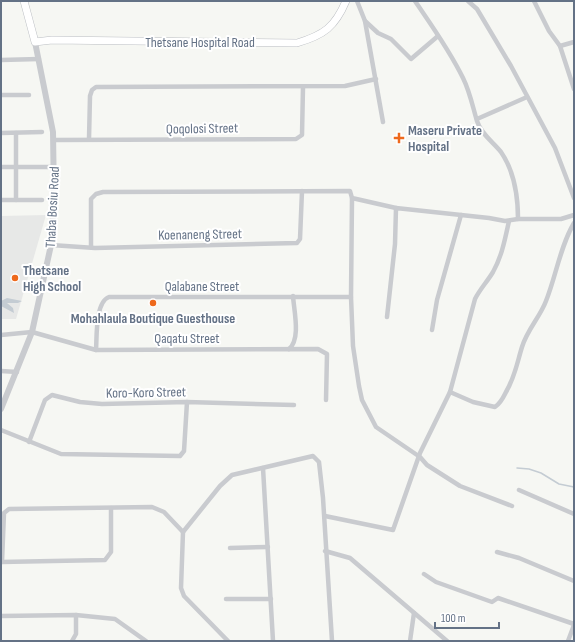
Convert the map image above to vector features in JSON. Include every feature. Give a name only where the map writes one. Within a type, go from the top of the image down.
[{"type":"main road","name":"Thaba Bosiu Road","points":[[24,1],[35,42]]},
{"type":"main road","name":"Thetsane Hospital Road","points":[[35,42],[58,40],[298,43],[323,33],[334,24],[346,1]]},
{"type":"street","points":[[357,1],[365,21],[383,122]]},
{"type":"street","points":[[415,1],[463,78],[478,119],[477,121],[487,138],[502,154],[512,175],[518,201],[518,219]]},
{"type":"street","points":[[468,1],[477,9],[555,148],[574,198]]},
{"type":"street","points":[[534,1],[549,31],[560,46],[574,89]]},
{"type":"street","points":[[365,21],[378,32],[391,39],[411,59],[438,36]]},
{"type":"street","name":"Thaba Bosiu Road","points":[[1,409],[32,332],[51,245],[54,140],[35,42]]},
{"type":"street","points":[[560,46],[574,42]]},
{"type":"street","points":[[1,60],[39,59]]},
{"type":"street","points":[[89,139],[90,96],[92,90],[96,87],[345,86],[376,79]]},
{"type":"street","name":"Qoqolosi Street","points":[[54,140],[296,139],[302,135],[303,87]]},
{"type":"street","points":[[1,96],[29,96]]},
{"type":"street","points":[[478,119],[527,97]]},
{"type":"street","points":[[1,133],[42,132]]},
{"type":"street","points":[[16,133],[16,200]]},
{"type":"street","points":[[1,166],[54,167]]},
{"type":"street","name":"Koenaneng Street","points":[[51,245],[91,247],[297,243],[300,239],[302,191]]},
{"type":"street","points":[[91,247],[91,199],[96,194],[103,192],[350,191],[352,198],[353,346],[362,400],[376,427],[420,457],[427,465],[444,474],[460,486],[512,506]]},
{"type":"street","points":[[352,198],[396,208],[509,221],[518,219],[561,219],[574,215]]},
{"type":"street","points":[[1,200],[42,200]]},
{"type":"street","points":[[386,318],[395,244],[396,208]]},
{"type":"street","points":[[432,330],[436,300],[462,215]]},
{"type":"street","points":[[324,516],[393,530],[420,457],[450,392],[475,299],[480,289],[492,273],[502,253],[509,221]]},
{"type":"street","points":[[450,392],[473,402],[495,407],[499,404],[514,378],[522,347],[528,333],[546,301],[574,223]]},
{"type":"street","points":[[288,349],[292,346],[295,336],[293,296]]},
{"type":"street","name":"Qalabane Street","points":[[96,350],[100,309],[106,298],[293,296],[352,297]]},
{"type":"street","points":[[1,335],[32,332]]},
{"type":"street","name":"Qaqatu Street","points":[[32,332],[96,350],[318,350],[327,354],[326,400]]},
{"type":"street","points":[[1,371],[17,372]]},
{"type":"street","name":"Koro-Koro Street","points":[[29,442],[45,400],[52,395],[80,402],[102,404],[187,402],[294,405]]},
{"type":"street","points":[[1,430],[62,454],[180,456],[184,451],[187,402]]},
{"type":"street","points":[[228,641],[184,596],[181,588],[182,532],[220,486],[232,475],[313,456],[319,462],[332,641]]},
{"type":"street","points":[[263,468],[273,641]]},
{"type":"street","points":[[519,490],[574,514]]},
{"type":"street","points":[[111,508],[111,552],[105,560],[2,562],[4,511],[9,509],[111,508],[152,508],[164,512],[182,532]]},
{"type":"street","points":[[230,548],[268,547]]},
{"type":"street","points":[[325,551],[350,558],[447,641]]},
{"type":"street","points":[[498,552],[519,558],[574,581]]},
{"type":"street","points":[[424,574],[436,582],[492,602],[498,598],[574,624],[568,641]]},
{"type":"street","points":[[226,599],[271,599]]},
{"type":"street","points":[[410,641],[414,613]]},
{"type":"street","points":[[72,641],[76,634],[76,615]]},
{"type":"street","points":[[1,616],[76,615],[114,619],[142,640]]},
{"type":"shaded area","name":"Thetsane High School","points":[[46,215],[16,319],[1,319],[1,216]]},
{"type":"shaded area","points":[[7,298],[22,301],[18,303],[7,303],[13,308],[14,313],[1,306],[1,301]]},
{"type":"waterway","points":[[517,468],[529,469],[541,473],[559,484],[574,487]]},
{"type":"place","name":"Maseru Private Hospital","points":[[399,138]]},
{"type":"place","name":"Thetsane High School","points":[[15,278]]},
{"type":"place","name":"Mohahlaula Boutique Guesthouse","points":[[153,303]]}]
